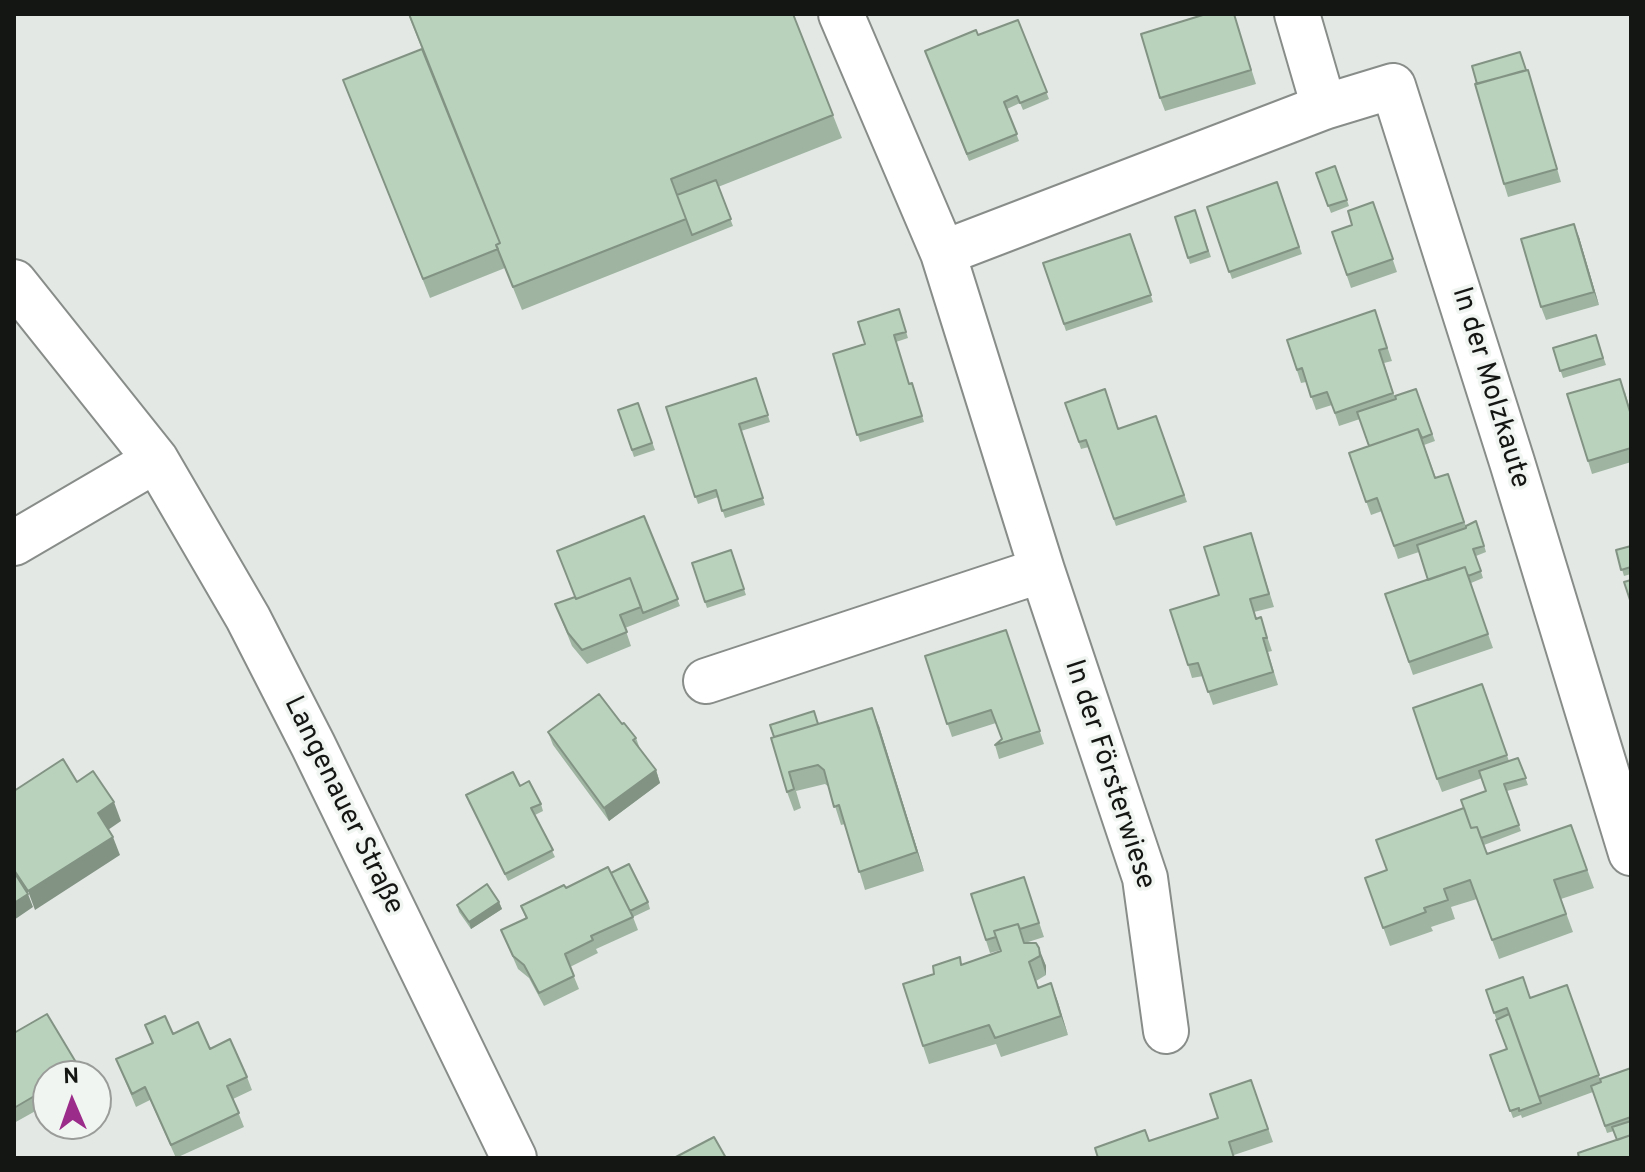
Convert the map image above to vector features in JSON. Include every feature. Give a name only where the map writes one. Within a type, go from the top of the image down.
[{"type":"street","name":"In der Försterwiese","points":[[841,14],[943,253],[1042,570],[1145,878],[1166,1031]]},
{"type":"street","points":[[943,253],[1324,107],[1297,14]]},
{"type":"street","name":"In der Molzkaute","points":[[1324,107],[1393,86],[1631,853]]},
{"type":"street","name":"Langenauer Straße","points":[[14,282],[156,460],[248,618],[514,1158]]},
{"type":"street","points":[[14,543],[156,460]]},
{"type":"street","points":[[706,681],[1042,570]]},
{"type":"building","points":[[409,14],[793,14],[833,115],[671,179],[686,219],[513,287],[496,245],[500,243]]},
{"type":"building","points":[[1206,14],[1234,14],[1251,70],[1160,98],[1141,34]]},
{"type":"building","points":[[1018,20],[1047,92],[1020,103],[1017,96],[1004,102],[1017,134],[967,154],[925,51],[976,30],[978,35]]},
{"type":"building","points":[[422,49],[500,243],[496,245],[498,249],[423,279],[343,80]]},
{"type":"building","points":[[1520,52],[1526,70],[1477,84],[1472,66]]},
{"type":"building","points":[[1528,70],[1557,169],[1504,184],[1475,84]]},
{"type":"building","points":[[1335,166],[1347,200],[1328,206],[1316,173]]},
{"type":"building","points":[[716,180],[731,219],[692,235],[677,195]]},
{"type":"building","points":[[1277,182],[1299,247],[1229,272],[1207,207]]},
{"type":"building","points":[[1373,202],[1393,259],[1347,275],[1332,232],[1352,225],[1348,211]]},
{"type":"building","points":[[1195,210],[1208,251],[1188,258],[1175,217]]},
{"type":"building","points":[[1574,224],[1594,292],[1541,307],[1521,239]]},
{"type":"building","points":[[1130,234],[1151,295],[1064,324],[1043,263]]},
{"type":"building","points":[[899,309],[906,332],[894,335],[922,416],[857,435],[833,354],[865,344],[858,322]]},
{"type":"building","points":[[1375,310],[1387,348],[1379,350],[1393,393],[1335,413],[1327,392],[1311,397],[1302,368],[1297,370],[1287,340]]},
{"type":"building","points":[[1596,335],[1603,358],[1560,371],[1553,348]]},
{"type":"building","points":[[756,378],[768,415],[739,424],[763,498],[722,511],[716,490],[695,497],[666,407]]},
{"type":"building","points":[[1620,379],[1631,415],[1631,448],[1588,461],[1567,394]]},
{"type":"building","points":[[1105,389],[1118,429],[1156,416],[1184,495],[1114,519],[1086,440],[1079,442],[1065,403]]},
{"type":"building","points":[[1416,389],[1432,434],[1422,438],[1418,429],[1369,446],[1357,412]]},
{"type":"building","points":[[638,403],[652,443],[632,450],[618,410]]},
{"type":"building","points":[[1418,429],[1435,478],[1448,474],[1464,522],[1394,546],[1377,498],[1366,502],[1349,453]]},
{"type":"building","points":[[644,516],[678,599],[643,613],[630,578],[576,599],[557,551]]},
{"type":"building","points":[[1476,521],[1484,546],[1473,549],[1481,571],[1468,576],[1465,567],[1428,580],[1417,545],[1466,528]]},
{"type":"building","points":[[1251,533],[1269,594],[1250,599],[1256,619],[1261,617],[1267,638],[1263,638],[1273,672],[1208,692],[1198,663],[1188,665],[1170,610],[1219,595],[1204,547]]},
{"type":"building","points":[[1631,546],[1631,567],[1621,570],[1616,550]]},
{"type":"building","points":[[731,550],[744,589],[705,602],[692,563]]},
{"type":"building","points":[[1465,567],[1488,634],[1409,662],[1385,594]]},
{"type":"building","points":[[630,578],[641,607],[620,615],[627,632],[582,650],[568,633],[555,604]]},
{"type":"building","points":[[1631,580],[1631,603],[1624,582]]},
{"type":"building","points":[[1006,630],[1040,731],[995,745],[1002,739],[991,710],[947,724],[925,656]]},
{"type":"building","points":[[1482,684],[1507,755],[1437,779],[1413,708]]},
{"type":"building","points":[[599,694],[636,738],[633,740],[656,770],[604,808],[548,732]]},
{"type":"building","points":[[872,708],[917,852],[859,872],[839,805],[834,807],[824,770],[818,765],[789,772],[794,789],[787,792],[771,738]]},
{"type":"building","points":[[814,711],[818,724],[774,737],[770,725]]},
{"type":"building","points":[[1518,758],[1526,778],[1504,784],[1519,825],[1481,838],[1477,827],[1471,828],[1461,800],[1486,791],[1479,771]]},
{"type":"building","points":[[63,759],[77,782],[93,771],[114,802],[98,813],[113,837],[28,891],[14,870],[14,791]]},
{"type":"building","points":[[513,772],[520,786],[529,781],[541,804],[531,808],[553,850],[505,874],[466,795]]},
{"type":"building","points":[[1464,808],[1471,828],[1477,827],[1487,854],[1571,825],[1587,870],[1554,880],[1566,914],[1492,940],[1470,880],[1444,889],[1448,900],[1383,928],[1365,878],[1387,870],[1376,840]]},
{"type":"building","points":[[629,864],[648,902],[630,911],[611,873]]},
{"type":"building","points":[[608,867],[633,917],[591,936],[593,940],[565,954],[574,976],[539,993],[524,965],[513,956],[501,930],[527,918],[521,906]]},
{"type":"building","points":[[14,872],[28,894],[14,903]]},
{"type":"building","points":[[1024,877],[1039,923],[1020,929],[1018,924],[994,931],[996,937],[986,940],[971,894]]},
{"type":"building","points":[[487,884],[499,902],[469,922],[457,905]]},
{"type":"building","points":[[1018,924],[1024,943],[1036,943],[1039,948],[1040,956],[1029,962],[1038,988],[1051,983],[1061,1016],[995,1038],[989,1025],[923,1046],[903,984],[934,974],[933,966],[960,957],[961,965],[1001,951],[994,931]]},
{"type":"building","points":[[1523,977],[1530,998],[1567,985],[1599,1075],[1539,1097],[1507,1008],[1494,1013],[1486,990]]},
{"type":"building","points":[[47,1014],[75,1060],[32,1060],[32,1097],[14,1108],[14,1033]]},
{"type":"building","points":[[1509,1014],[1541,1103],[1519,1111],[1519,1108],[1510,1111],[1490,1055],[1507,1049],[1496,1020]]},
{"type":"building","points":[[165,1016],[173,1034],[198,1022],[210,1049],[230,1039],[247,1077],[227,1086],[239,1113],[171,1145],[145,1087],[132,1094],[116,1059],[153,1043],[145,1025]]},
{"type":"building","points":[[1631,1068],[1631,1117],[1605,1126],[1591,1086],[1601,1082],[1600,1079]]},
{"type":"building","points":[[1251,1080],[1268,1129],[1229,1142],[1234,1158],[1098,1158],[1095,1148],[1145,1130],[1149,1141],[1218,1118],[1210,1094]]},
{"type":"building","points":[[1631,1121],[1631,1135],[1617,1140],[1612,1127]]},
{"type":"building","points":[[1631,1135],[1631,1158],[1579,1158],[1578,1153]]},
{"type":"building","points":[[714,1137],[726,1158],[674,1158]]}]
